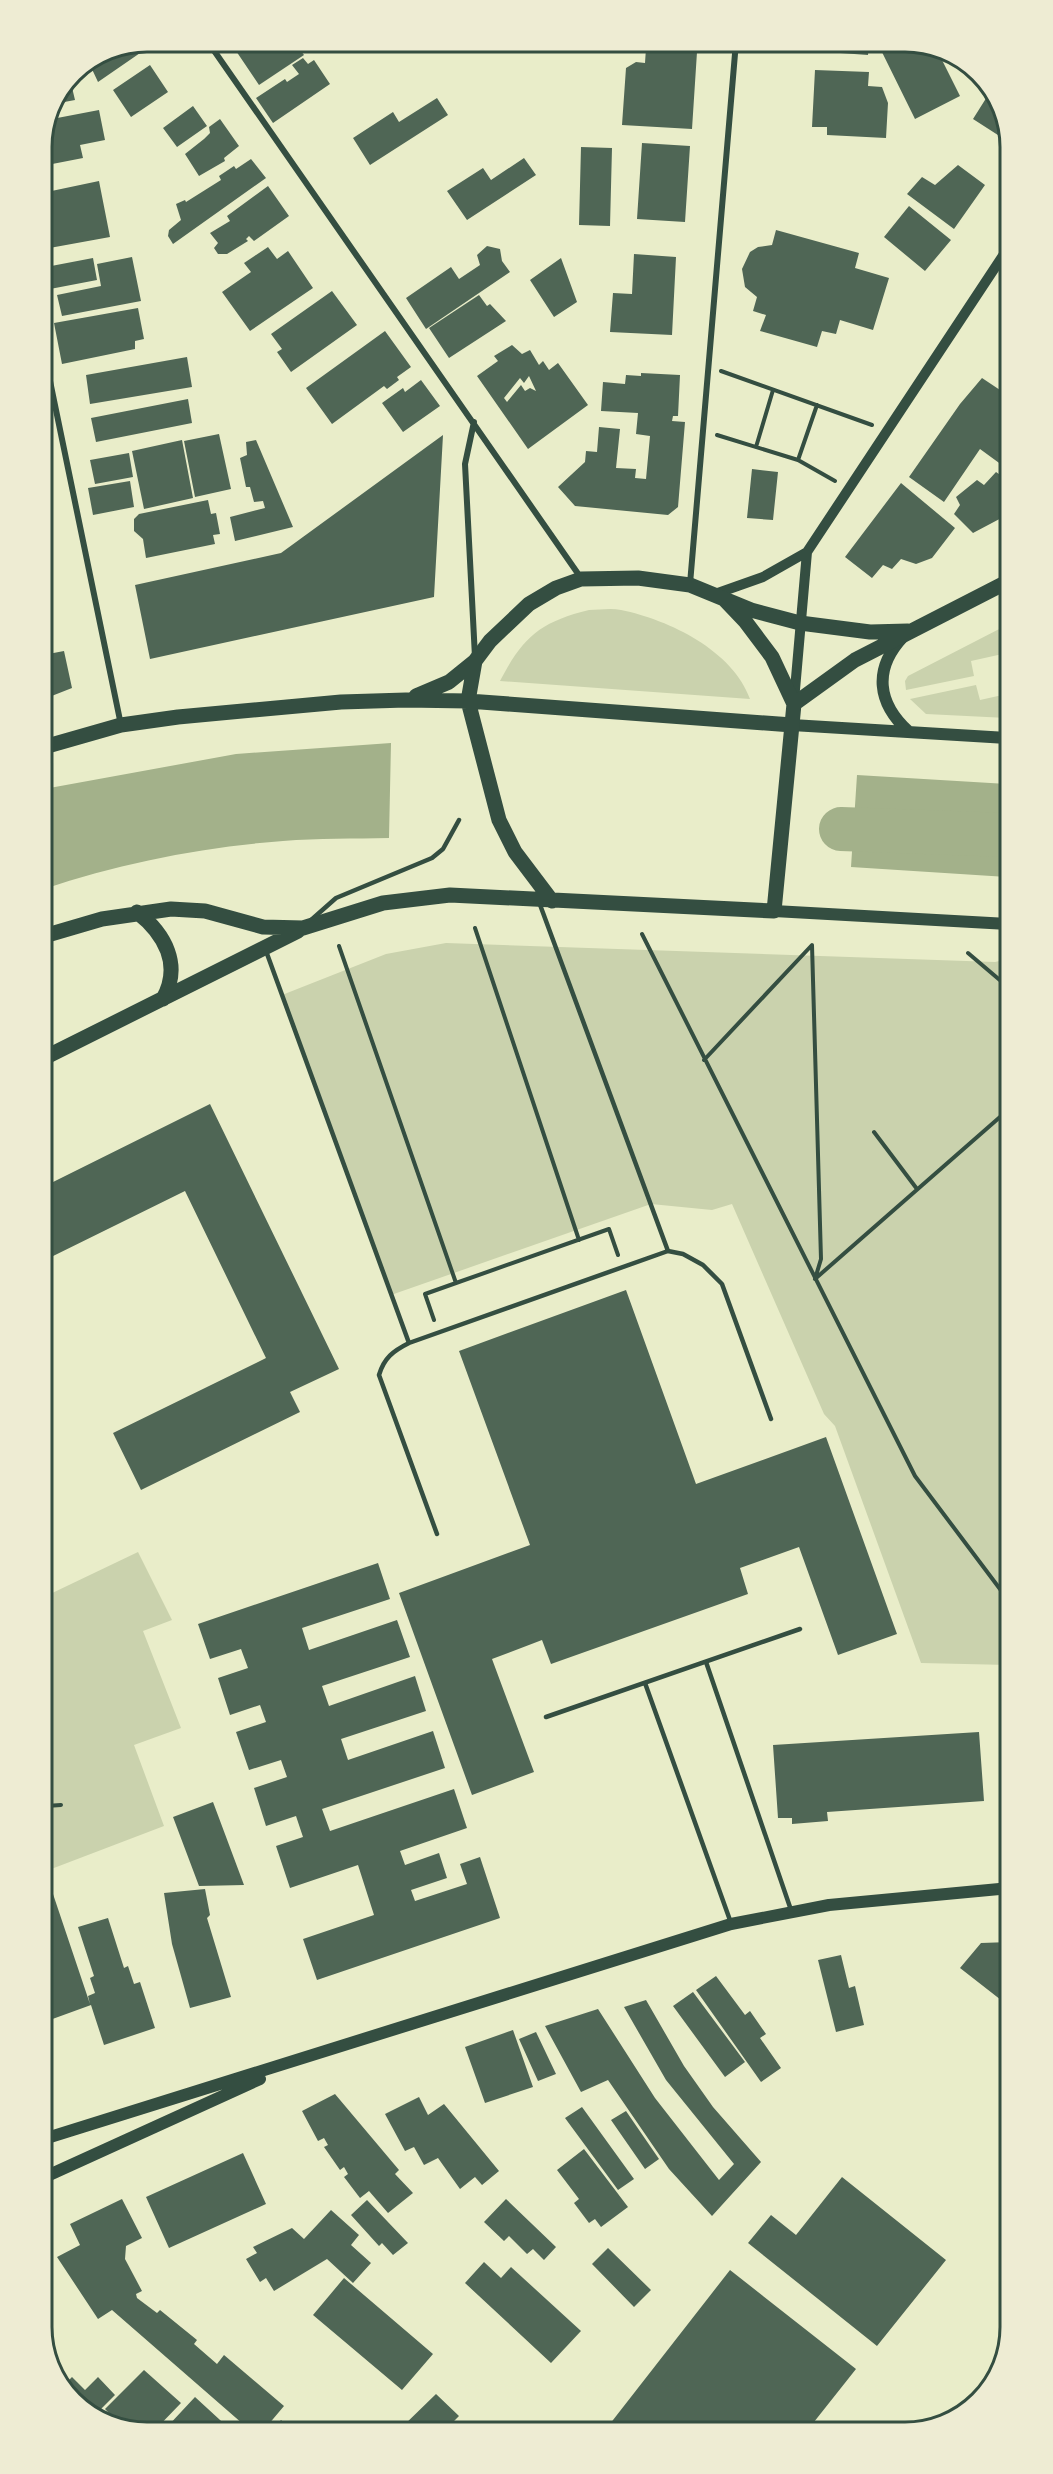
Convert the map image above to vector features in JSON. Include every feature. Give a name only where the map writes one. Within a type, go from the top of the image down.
[{"type":"main road","points":[[406,700],[449,682],[475,661],[490,641],[529,604],[556,588],[581,579],[638,578],[690,585],[800,623],[870,632],[908,631]]},
{"type":"main road","points":[[794,704],[837,671],[908,631],[1000,585]]},
{"type":"main road","points":[[720,597],[758,637],[783,679],[794,704],[774,911]]},
{"type":"main road","points":[[908,631],[886,660],[883,682],[887,705],[893,716],[909,732]]},
{"type":"main road","points":[[475,661],[468,701],[499,820],[515,852],[545,900]]},
{"type":"main road","points":[[53,745],[121,725],[341,702],[406,700],[468,701],[1000,738]]},
{"type":"main road","points":[[53,1054],[303,928],[358,910],[423,897],[450,895],[1000,924]]},
{"type":"main road","points":[[53,933],[102,919],[137,912],[188,909],[222,915],[263,927],[303,928]]},
{"type":"main road","points":[[137,912],[160,936],[171,957],[171,983],[163,999]]},
{"type":"main road","points":[[52,2136],[731,1924],[791,1910],[1000,1889]]},
{"type":"main road","points":[[52,2174],[302,2060]]},
{"type":"street","points":[[215,52],[581,579]]},
{"type":"street","points":[[690,585],[735,53]]},
{"type":"street","points":[[794,704],[807,552],[1000,260]]},
{"type":"street","points":[[53,395],[121,725]]},
{"type":"street","points":[[474,422],[465,464],[475,661]]},
{"type":"street","points":[[720,597],[763,577],[807,552]]},
{"type":"lane","points":[[303,928],[336,898],[432,858],[443,849],[459,819]]},
{"type":"lane","points":[[545,900],[668,1251]]},
{"type":"lane","points":[[265,947],[409,1343]]},
{"type":"lane","points":[[436,1534],[379,1375],[382,1363],[392,1352],[409,1343],[668,1251],[683,1254],[703,1265],[722,1284],[771,1419]]},
{"type":"lane","points":[[546,1717],[800,1629]]},
{"type":"lane","points":[[706,1662],[791,1910]]},
{"type":"lane","points":[[645,1683],[731,1924]]},
{"type":"path","points":[[708,367],[887,430]]},
{"type":"path","points":[[756,447],[773,390]]},
{"type":"path","points":[[798,460],[817,405]]},
{"type":"path","points":[[702,431],[798,460],[848,488]]},
{"type":"path","points":[[475,928],[579,1240]]},
{"type":"path","points":[[642,934],[915,1476],[1000,1588]]},
{"type":"path","points":[[704,1060],[812,945],[821,1259],[814,1279]]},
{"type":"path","points":[[339,946],[456,1283]]},
{"type":"path","points":[[968,953],[1000,980]]},
{"type":"path","points":[[814,1279],[1000,1117]]},
{"type":"path","points":[[874,1132],[917,1189]]},
{"type":"path","points":[[438,1332],[425,1294],[609,1229],[622,1268]]},
{"type":"path","points":[[52,1806],[61,1805]]},
{"type":"shaded area","points":[[589,610],[621,610],[640,615],[659,621],[698,640],[730,666],[742,682],[750,699],[500,681],[525,642],[545,626]]},
{"type":"shaded area","points":[[1000,629],[1000,655],[971,661],[974,676],[906,690],[905,681],[908,676]]},
{"type":"shaded area","points":[[976,685],[980,700],[1000,696],[1000,718],[926,714],[910,699]]},
{"type":"shaded area","points":[[391,743],[389,838],[296,840],[223,847],[132,864],[53,886],[53,787],[236,754]]},
{"type":"shaded area","points":[[857,775],[1000,784],[1000,877],[851,867]]},
{"type":"shaded area","points":[[446,943],[1000,961],[1000,1665],[921,1663],[835,1426],[824,1414],[732,1204],[712,1210],[651,1204],[391,1295],[282,995],[386,954]]},
{"type":"shaded area","points":[[138,1552],[172,1620],[143,1631],[181,1728],[134,1745],[164,1826],[52,1869],[52,1593]]},
{"type":"building","points":[[237,52],[302,52],[304,55],[259,85]]},
{"type":"building","points":[[141,53],[98,82],[93,70],[100,65]]},
{"type":"building","points":[[646,53],[697,53],[692,129],[622,125],[626,68],[636,62],[645,63]]},
{"type":"building","points":[[839,53],[868,53],[868,55]]},
{"type":"building","points":[[882,53],[924,54],[942,61],[960,96],[915,119]]},
{"type":"building","points":[[303,58],[308,64],[314,60],[330,84],[273,123],[256,98],[285,79],[287,82],[299,74],[292,65]]},
{"type":"building","points":[[150,65],[168,92],[131,117],[113,90]]},
{"type":"building","points":[[815,70],[869,72],[868,86],[882,87],[888,103],[886,138],[827,135],[827,127],[812,127]]},
{"type":"building","points":[[72,89],[75,100],[64,102]]},
{"type":"building","points":[[437,98],[448,115],[370,165],[353,138],[393,112],[399,122]]},
{"type":"building","points":[[987,98],[991,105],[999,136],[973,119]]},
{"type":"building","points":[[193,106],[207,126],[177,147],[163,128]]},
{"type":"building","points":[[99,110],[105,140],[80,145],[83,158],[53,164],[53,141],[58,118]]},
{"type":"building","points":[[220,119],[239,146],[224,158],[225,161],[199,176],[185,154],[210,133],[209,127]]},
{"type":"building","points":[[642,143],[690,146],[685,222],[637,219]]},
{"type":"building","points":[[581,147],[612,148],[610,226],[579,225]]},
{"type":"building","points":[[524,158],[536,175],[467,220],[447,191],[483,168],[491,180]]},
{"type":"building","points":[[251,159],[266,178],[173,244],[168,236],[169,230],[181,220],[176,204],[185,200],[186,202],[221,180],[219,176],[234,166],[236,169]]},
{"type":"building","points":[[958,165],[985,185],[954,229],[907,194],[922,177],[935,185]]},
{"type":"building","points":[[99,181],[110,237],[53,247],[53,191]]},
{"type":"building","points":[[268,186],[289,216],[254,241],[249,236],[246,239],[248,241],[227,254],[218,254],[214,248],[218,243],[210,233],[230,221],[227,216]]},
{"type":"building","points":[[909,206],[951,240],[925,271],[884,237]]},
{"type":"building","points":[[776,230],[859,253],[855,268],[889,278],[873,330],[840,320],[836,334],[822,331],[817,347],[760,331],[766,315],[753,311],[757,297],[745,287],[742,269],[750,252],[758,247],[772,245]]},
{"type":"building","points":[[487,246],[500,249],[502,261],[510,272],[426,329],[406,298],[451,267],[459,279],[480,265],[477,255]]},
{"type":"building","points":[[268,247],[277,259],[288,251],[313,288],[250,331],[222,292],[251,272],[244,263]]},
{"type":"building","points":[[634,254],[676,257],[672,335],[610,332],[613,293],[632,294]]},
{"type":"building","points":[[132,257],[141,301],[62,316],[57,295],[101,286],[97,264]]},
{"type":"building","points":[[93,258],[97,280],[53,288],[53,266]]},
{"type":"building","points":[[561,258],[577,302],[554,317],[530,280]]},
{"type":"building","points":[[332,291],[357,325],[291,372],[277,352],[282,349],[271,334]]},
{"type":"building","points":[[479,295],[487,306],[490,304],[506,321],[449,358],[429,328]]},
{"type":"building","points":[[138,308],[144,339],[135,341],[135,349],[62,364],[54,323]]},
{"type":"building","points":[[385,331],[411,367],[397,377],[399,380],[387,389],[384,386],[332,424],[306,388]]},
{"type":"building","points":[[512,345],[522,354],[530,350],[539,365],[543,361],[549,370],[558,363],[588,405],[528,449],[477,376],[498,361],[494,356]],"holes":[[[529,376],[536,391],[530,388],[525,391],[521,385],[507,402],[504,398],[520,378],[524,383]]]},
{"type":"building","points":[[187,357],[192,387],[90,404],[86,375]]},
{"type":"building","points":[[641,373],[680,375],[678,416],[673,416],[672,421],[685,422],[678,507],[668,515],[575,506],[558,487],[585,462],[586,451],[597,452],[599,427],[620,429],[616,468],[636,469],[635,478],[646,479],[650,436],[636,434],[638,413],[601,411],[603,382],[625,384],[626,375],[641,376]]},
{"type":"building","points":[[982,378],[1000,390],[1000,464],[980,449],[944,502],[909,477],[960,404]]},
{"type":"building","points":[[421,380],[440,406],[403,432],[382,403],[403,388],[405,392]]},
{"type":"building","points":[[188,399],[192,423],[96,442],[91,418]]},
{"type":"building","points":[[219,434],[231,489],[195,497],[184,441]]},
{"type":"building","points":[[443,435],[434,597],[150,659],[135,585],[281,553]]},
{"type":"building","points":[[182,440],[193,498],[144,509],[132,451]]},
{"type":"building","points":[[256,440],[293,527],[235,541],[230,517],[265,508],[263,501],[254,502],[250,487],[246,487],[240,458],[247,455],[246,442]]},
{"type":"building","points":[[129,453],[133,477],[95,484],[90,460]]},
{"type":"building","points":[[752,469],[778,472],[773,520],[747,518]]},
{"type":"building","points":[[996,472],[1000,475],[1000,519],[973,533],[954,514],[960,505],[956,497],[977,480],[984,485]]},
{"type":"building","points":[[130,481],[134,507],[93,515],[88,488]]},
{"type":"building","points":[[901,483],[955,528],[932,558],[916,564],[901,559],[892,569],[883,565],[872,578],[845,557]]},
{"type":"building","points":[[208,500],[211,514],[216,513],[220,534],[213,535],[215,544],[146,558],[143,539],[134,531],[134,519],[139,514]]},
{"type":"building","points":[[64,651],[72,688],[53,696],[53,653]]},
{"type":"building","points":[[210,1104],[339,1369],[290,1392],[300,1412],[141,1490],[113,1433],[266,1358],[185,1191],[52,1256],[53,1182]]},
{"type":"building","points":[[626,1290],[696,1484],[826,1437],[897,1634],[838,1655],[799,1547],[740,1568],[748,1594],[551,1664],[542,1640],[492,1659],[534,1772],[472,1795],[399,1593],[530,1545],[459,1351]]},
{"type":"building","points":[[378,1563],[390,1599],[302,1628],[309,1650],[397,1620],[410,1657],[322,1686],[329,1706],[415,1676],[426,1711],[341,1739],[348,1760],[433,1731],[445,1768],[322,1809],[330,1831],[454,1789],[467,1828],[400,1851],[405,1865],[439,1853],[447,1878],[411,1890],[415,1901],[467,1884],[460,1864],[480,1857],[500,1918],[317,1980],[303,1939],[374,1915],[358,1865],[290,1888],[276,1846],[303,1837],[296,1816],[266,1826],[254,1788],[287,1777],[281,1760],[249,1770],[236,1732],[266,1722],[260,1705],[230,1715],[218,1678],[248,1668],[241,1649],[210,1659],[198,1624]]},
{"type":"building","points":[[979,1732],[984,1801],[827,1812],[828,1821],[792,1824],[792,1818],[778,1818],[773,1745]]},
{"type":"building","points":[[213,1802],[244,1885],[199,1886],[173,1817]]},
{"type":"building","points":[[205,1889],[210,1915],[207,1918],[231,1997],[190,2008],[172,1944],[164,1893]]},
{"type":"building","points":[[52,1894],[90,2004],[88,1996],[95,1993],[90,1978],[94,1976],[78,1927],[108,1918],[124,1968],[128,1966],[134,1984],[140,1982],[155,2028],[104,2045],[91,2005],[52,2019]]},
{"type":"building","points":[[1000,1942],[1000,1999],[960,1968],[981,1943]]},
{"type":"building","points":[[841,1955],[849,1988],[855,1986],[864,2025],[836,2032],[818,1960]]},
{"type":"building","points":[[716,1976],[745,2015],[750,2011],[766,2034],[760,2038],[781,2068],[761,2082],[696,1990]]},
{"type":"building","points":[[693,1992],[745,2062],[725,2077],[673,2006]]},
{"type":"building","points":[[646,2000],[684,2066],[713,2107],[761,2162],[712,2216],[669,2169],[608,2080],[581,2092],[545,2026],[598,2009],[655,2098],[719,2180],[734,2164],[666,2080],[624,2007]]},
{"type":"building","points":[[513,2030],[533,2087],[485,2103],[465,2047]]},
{"type":"building","points":[[536,2032],[556,2074],[538,2081],[519,2039]]},
{"type":"building","points":[[335,2094],[399,2170],[395,2174],[413,2193],[388,2213],[369,2191],[360,2198],[344,2177],[348,2174],[344,2167],[340,2170],[324,2147],[328,2145],[324,2138],[318,2141],[302,2111]]},
{"type":"building","points":[[419,2097],[428,2115],[444,2104],[499,2171],[482,2185],[475,2177],[460,2189],[438,2158],[424,2165],[414,2147],[405,2151],[385,2114]]},
{"type":"building","points":[[582,2107],[634,2179],[618,2190],[565,2118]]},
{"type":"building","points":[[626,2111],[659,2159],[645,2169],[611,2120]]},
{"type":"building","points":[[584,2149],[628,2207],[601,2227],[595,2219],[589,2223],[574,2203],[579,2199],[557,2170]]},
{"type":"building","points":[[243,2153],[266,2204],[169,2248],[146,2197]]},
{"type":"building","points":[[842,2177],[946,2260],[877,2346],[748,2243],[771,2215],[796,2235]]},
{"type":"building","points":[[122,2199],[142,2238],[126,2246],[125,2259],[142,2291],[136,2294],[137,2298],[157,2313],[160,2310],[197,2340],[194,2344],[217,2364],[224,2355],[284,2406],[271,2421],[240,2421],[112,2310],[98,2319],[57,2257],[80,2245],[70,2224]]},
{"type":"building","points":[[506,2199],[556,2247],[544,2260],[533,2249],[527,2254],[509,2236],[504,2241],[484,2222]]},
{"type":"building","points":[[367,2200],[408,2243],[393,2255],[382,2243],[379,2246],[351,2215]]},
{"type":"building","points":[[331,2210],[359,2235],[351,2245],[371,2263],[353,2283],[327,2259],[274,2291],[266,2278],[260,2282],[246,2259],[257,2253],[253,2247],[292,2228],[304,2239]]},
{"type":"building","points":[[608,2248],[651,2290],[634,2307],[592,2264]]},
{"type":"building","points":[[484,2262],[501,2278],[511,2267],[581,2331],[551,2363],[465,2283]]},
{"type":"building","points":[[730,2270],[856,2369],[814,2422],[612,2422]]},
{"type":"building","points":[[344,2278],[433,2354],[402,2390],[313,2315]]},
{"type":"building","points":[[144,2370],[181,2403],[164,2421],[129,2420],[109,2413],[105,2409]]},
{"type":"building","points":[[72,2377],[85,2390],[98,2377],[115,2395],[101,2409],[80,2394],[69,2380]]},
{"type":"building","points":[[436,2394],[459,2416],[454,2421],[408,2421]]},
{"type":"building","points":[[195,2397],[221,2421],[173,2421]]},
{"type":"waterway","points":[[841,829],[1000,835]]}]
